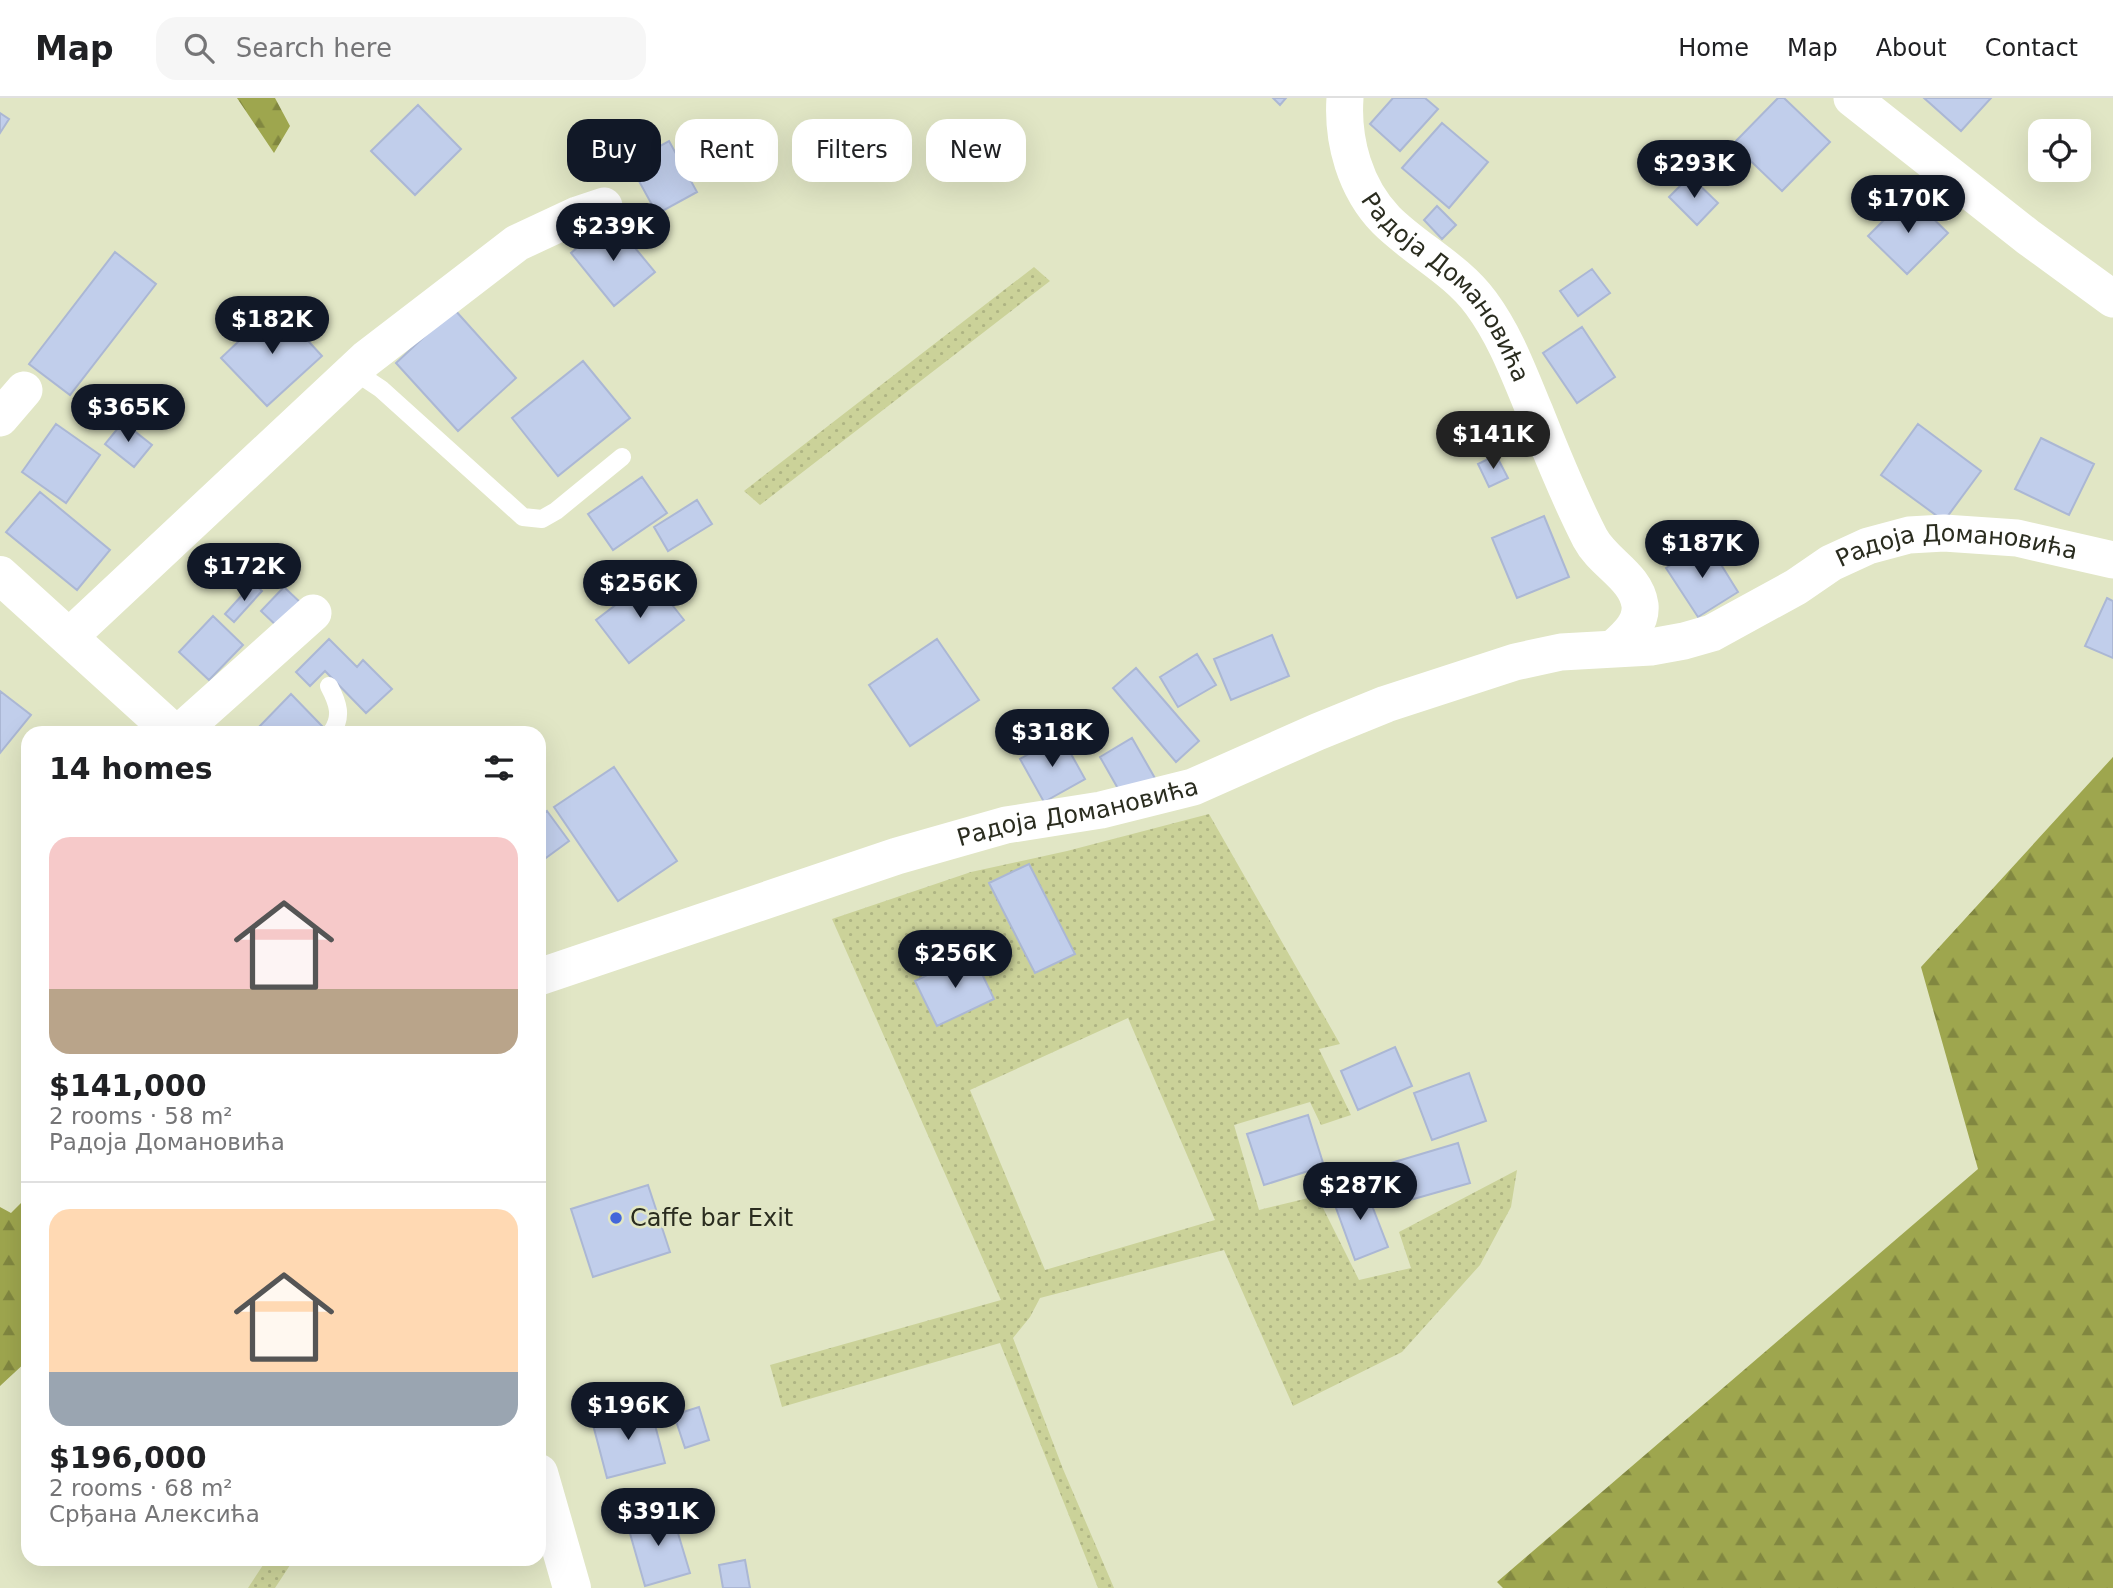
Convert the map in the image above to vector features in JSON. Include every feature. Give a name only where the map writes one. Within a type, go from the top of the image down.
[{"type":"street","name":"Радоја Домановића","points":[[1345,98],[1343,123],[1350,153],[1363,187],[1386,219],[1466,284],[1482,305],[1513,356],[1558,470],[1596,549],[1631,583],[1640,604],[1639,619],[1629,634],[1614,648]]},
{"type":"street","points":[[1852,98],[2028,237],[2113,299]]},
{"type":"street","points":[[69,637],[366,359],[517,243],[569,218],[604,206]]},
{"type":"street","points":[[0,418],[24,390]]},
{"type":"street","name":"Радоја Домановића","points":[[546,967],[897,856],[1006,825],[1101,810],[1194,787],[1374,709],[1515,663],[1561,652],[1651,647],[1712,633],[1786,593],[1831,564],[1868,546],[1909,535],[1944,533],[2017,538],[2113,560]]},
{"type":"street","points":[[0,575],[166,726]]},
{"type":"street","points":[[188,726],[313,613]]},
{"type":"street","points":[[546,1497],[572,1588]]},
{"type":"lane","points":[[354,371],[381,389],[523,517],[542,519],[556,511],[622,457]]},
{"type":"lane","points":[[329,687],[339,706],[336,726]]},
{"type":"green space","points":[[237,98],[275,98],[290,126],[274,153]]},
{"type":"green space","points":[[1034,267],[1050,281],[760,505],[744,491]]},
{"type":"green space","points":[[2113,757],[2113,1588],[1503,1588],[1497,1582],[1978,1169],[1921,967]]},
{"type":"green space","points":[[1209,814],[1340,1044],[1319,1049],[1351,1115],[1321,1125],[1310,1102],[1234,1125],[1259,1210],[1317,1196],[1359,1280],[1411,1268],[1399,1232],[1517,1170],[1511,1207],[1480,1265],[1402,1352],[1293,1406],[1224,1250],[1040,1298],[1030,1317],[1013,1338],[1063,1469],[1114,1588],[1098,1588],[1000,1343],[782,1407],[770,1365],[1001,1300],[832,919],[971,872],[1067,851]],"holes":[[[1029,864],[1074,954],[1035,973],[990,884]],[[972,953],[994,999],[936,1025],[915,981]],[[1128,1018],[1215,1220],[1045,1270],[970,1090]]]},
{"type":"green space","points":[[21,1203],[21,1366],[0,1386],[0,1207],[11,1213]]},
{"type":"green space","points":[[262,1566],[289,1566],[275,1588],[248,1588]]},
{"type":"building","points":[[1273,98],[1286,98],[1280,105]]},
{"type":"building","points":[[1393,98],[1425,98],[1438,109],[1400,151],[1370,124]]},
{"type":"building","points":[[1778,98],[1784,98],[1830,142],[1782,191],[1733,144]]},
{"type":"building","points":[[1924,98],[1991,98],[1961,131]]},
{"type":"building","points":[[418,105],[461,149],[415,195],[371,151]]},
{"type":"building","points":[[0,113],[9,119],[0,133]]},
{"type":"building","points":[[1442,123],[1488,162],[1449,208],[1402,168]]},
{"type":"building","points":[[669,141],[675,152],[675,182],[692,182],[697,192],[657,214],[639,182],[661,182],[661,145]]},
{"type":"building","points":[[1690,176],[1718,203],[1697,225],[1669,197]]},
{"type":"building","points":[[1909,195],[1948,233],[1907,274],[1868,236]]},
{"type":"building","points":[[1437,206],[1456,225],[1442,239],[1424,220]]},
{"type":"building","points":[[611,219],[655,272],[614,306],[571,253]]},
{"type":"building","points":[[115,252],[156,284],[70,395],[29,364]]},
{"type":"building","points":[[1592,269],[1610,293],[1578,316],[1560,291]]},
{"type":"building","points":[[276,306],[322,356],[267,406],[221,358]]},
{"type":"building","points":[[454,309],[516,378],[458,431],[396,363]]},
{"type":"building","points":[[1582,327],[1615,377],[1577,403],[1543,353]]},
{"type":"building","points":[[583,361],[630,418],[558,476],[512,418]]},
{"type":"building","points":[[123,422],[152,445],[134,467],[105,444]]},
{"type":"building","points":[[56,424],[100,455],[66,503],[22,472]]},
{"type":"building","points":[[1918,424],[1981,471],[1944,521],[1881,475]]},
{"type":"building","points":[[2041,438],[2094,464],[2069,515],[2015,489]]},
{"type":"building","points":[[1496,455],[1508,478],[1489,487],[1478,464]]},
{"type":"building","points":[[642,477],[667,513],[613,550],[588,514]]},
{"type":"building","points":[[40,492],[110,550],[77,590],[6,532]]},
{"type":"building","points":[[697,500],[712,524],[668,551],[654,527]]},
{"type":"building","points":[[1544,516],[1569,577],[1517,598],[1492,538]]},
{"type":"building","points":[[1707,542],[1738,592],[1698,617],[1666,568]]},
{"type":"building","points":[[651,578],[684,620],[629,663],[596,620]]},
{"type":"building","points":[[253,583],[262,591],[234,622],[225,614]]},
{"type":"building","points":[[284,587],[303,605],[280,629],[261,611]]},
{"type":"building","points":[[2107,598],[2113,601],[2113,658],[2085,646]]},
{"type":"building","points":[[213,616],[243,645],[209,680],[179,652]]},
{"type":"building","points":[[1272,635],[1289,676],[1231,700],[1214,659]]},
{"type":"building","points":[[329,639],[357,667],[363,660],[392,689],[366,713],[325,671],[310,686],[296,672]]},
{"type":"building","points":[[937,639],[979,700],[910,746],[869,685]]},
{"type":"building","points":[[1197,654],[1216,685],[1178,707],[1160,677]]},
{"type":"building","points":[[1136,668],[1199,741],[1176,762],[1113,688]]},
{"type":"building","points":[[0,691],[31,715],[0,753]]},
{"type":"building","points":[[291,694],[322,726],[260,726]]},
{"type":"building","points":[[1061,736],[1085,779],[1044,802],[1020,759]]},
{"type":"building","points":[[1132,738],[1156,780],[1124,799],[1100,757]]},
{"type":"building","points":[[614,767],[677,861],[618,901],[554,807]]},
{"type":"building","points":[[546,812],[569,841],[546,858]]},
{"type":"building","points":[[1029,864],[1075,954],[1035,973],[989,883]]},
{"type":"building","points":[[972,953],[994,999],[937,1026],[915,981]]},
{"type":"building","points":[[1395,1047],[1412,1086],[1358,1110],[1341,1071]]},
{"type":"building","points":[[1469,1073],[1486,1121],[1432,1140],[1414,1093]]},
{"type":"building","points":[[1308,1115],[1324,1166],[1264,1185],[1247,1134]]},
{"type":"building","points":[[1458,1143],[1470,1183],[1403,1202],[1391,1163]]},
{"type":"building","points":[[648,1185],[670,1252],[593,1277],[571,1209]]},
{"type":"building","points":[[1364,1185],[1388,1247],[1355,1260],[1332,1197]]},
{"type":"building","points":[[650,1406],[665,1463],[607,1478],[592,1421]]},
{"type":"building","points":[[699,1407],[709,1440],[685,1448],[674,1415]]},
{"type":"building","points":[[671,1510],[690,1573],[645,1586],[627,1523]]},
{"type":"building","points":[[745,1560],[750,1588],[723,1588],[719,1565]]},
{"type":"place","name":"Caffe bar Exit","points":[[616,1218]]}]
